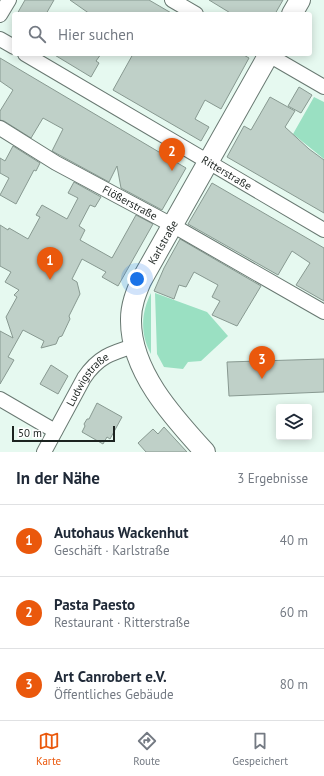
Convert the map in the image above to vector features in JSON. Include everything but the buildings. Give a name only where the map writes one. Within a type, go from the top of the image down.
[{"type":"street","points":[[0,15],[9,0]]},
{"type":"street","points":[[172,0],[193,12]]},
{"type":"street","points":[[293,12],[300,0]]},
{"type":"street","points":[[0,39],[12,46]]},
{"type":"street","name":"Ritterstraße","points":[[28,56],[324,230]]},
{"type":"street","name":"Karlstraße","points":[[205,452],[162,403],[134,346],[131,334],[130,318],[136,293],[172,225],[267,56]]},
{"type":"street","points":[[271,56],[324,88]]},
{"type":"street","name":"Flößerstraße","points":[[0,128],[56,162],[172,225],[324,312]]},
{"type":"street","name":"Ludwigstraße","points":[[44,452],[91,368],[111,353],[134,346]]},
{"type":"street","points":[[0,399],[55,431]]},
{"type":"green space","points":[[314,97],[324,102],[324,159],[293,134]]},
{"type":"green space","points":[[151,293],[151,354],[145,339],[143,324],[145,308]]},
{"type":"green space","points":[[155,293],[207,312],[228,336],[201,361],[188,362],[183,369],[164,367],[157,354]]},
{"type":"place","name":"Pasta Paesto","points":[[172,171]]},
{"type":"place","name":"Autohaus Wackenhut","points":[[50,280]]},
{"type":"place","name":"Art Canrobert e.V.","points":[[262,379]]}]
